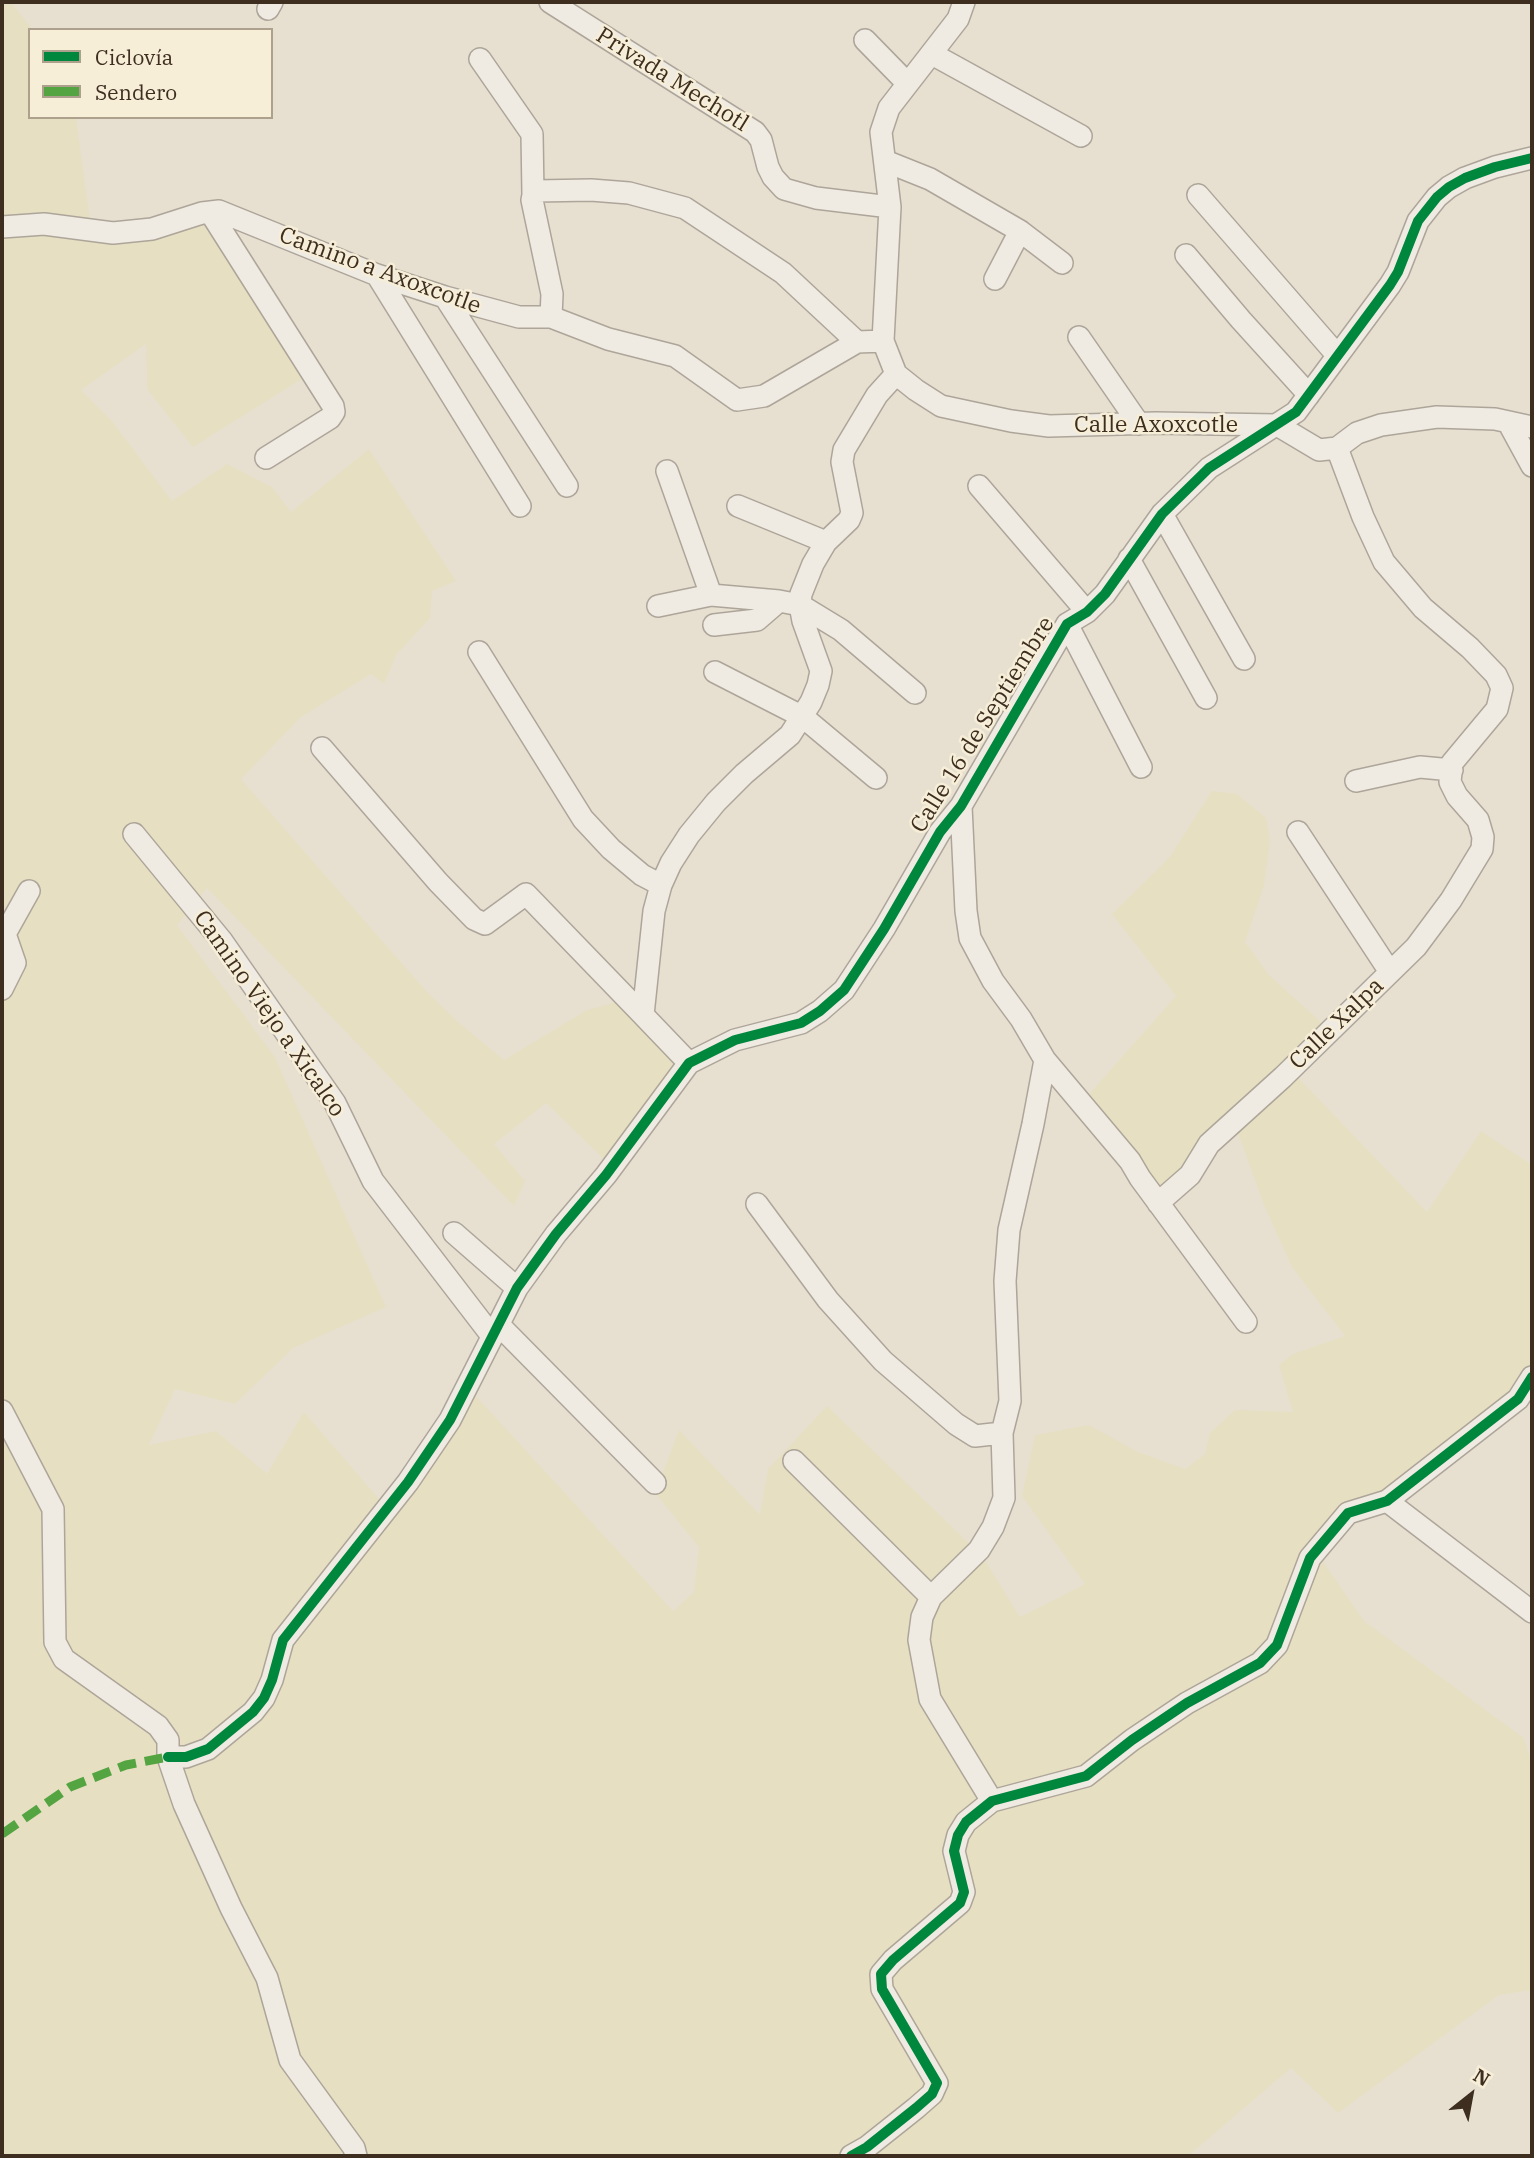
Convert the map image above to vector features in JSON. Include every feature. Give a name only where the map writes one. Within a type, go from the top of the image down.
[{"type":"street","name":"Privada Mechotl","points":[[550,2],[755,132],[761,140],[768,167],[783,188],[816,198],[890,207]]},
{"type":"street","points":[[883,341],[890,207],[881,132],[890,108],[958,19],[964,2]]},
{"type":"street","points":[[865,40],[907,83]]},
{"type":"street","points":[[932,54],[1081,136]]},
{"type":"street","points":[[480,59],[533,134],[532,200],[552,294],[551,317]]},
{"type":"street","name":"Calle 16 de Septiembre","points":[[689,1063],[735,1040],[801,1023],[844,990],[884,929],[940,832],[961,806],[1067,624],[1087,612],[1105,594],[1162,514],[1209,468],[1296,412],[1390,285],[1398,272],[1418,220],[1437,197],[1465,178],[1532,158]]},
{"type":"street","points":[[885,161],[930,179],[1020,231],[1062,263]]},
{"type":"street","points":[[533,195],[536,191],[591,190],[629,193],[685,208],[783,273],[857,342]]},
{"type":"street","points":[[1198,195],[1337,355]]},
{"type":"street","name":"Camino a Axoxcotle","points":[[210,212],[219,211],[377,275],[483,310],[519,317],[551,317],[608,339],[675,356],[737,400],[764,396],[857,342],[883,341]]},
{"type":"street","points":[[2,227],[44,224],[113,233],[152,229],[210,212],[333,406],[334,412],[330,418],[266,457]]},
{"type":"street","points":[[995,278],[1020,231]]},
{"type":"street","points":[[1186,255],[1309,395]]},
{"type":"street","points":[[377,275],[520,506]]},
{"type":"street","points":[[445,297],[567,486]]},
{"type":"street","points":[[1079,337],[1139,424]]},
{"type":"street","name":"Calle Axoxcotle","points":[[883,341],[897,374],[941,406],[1012,421],[1049,425],[1278,425]]},
{"type":"street","points":[[714,625],[757,620],[790,603],[804,585],[826,542],[849,520],[852,513],[842,462],[844,450],[877,395],[897,374]]},
{"type":"street","points":[[1278,425],[1319,450],[1337,448],[1357,433],[1381,425],[1437,417],[1495,419],[1532,427]]},
{"type":"street","points":[[1508,422],[1532,466]]},
{"type":"street","points":[[1337,448],[1363,517],[1384,562],[1423,608],[1496,675],[1502,688],[1497,709],[1452,763],[1451,770],[1420,767],[1356,780]]},
{"type":"street","points":[[667,471],[711,595]]},
{"type":"street","points":[[979,485],[1087,612]]},
{"type":"street","points":[[738,506],[826,542]]},
{"type":"street","points":[[1162,514],[1244,659]]},
{"type":"street","points":[[1129,559],[1206,698]]},
{"type":"street","points":[[658,606],[711,595],[790,603],[841,630],[915,693]]},
{"type":"street","points":[[643,1015],[654,911],[661,884],[671,863],[716,802],[790,735],[803,717],[818,685],[821,671],[817,654],[790,603]]},
{"type":"street","points":[[1067,624],[1140,767]]},
{"type":"street","points":[[479,652],[583,819],[632,867],[661,884]]},
{"type":"street","points":[[715,671],[803,717],[876,778]]},
{"type":"street","points":[[168,1757],[187,1757],[208,1749],[253,1712],[264,1698],[283,1640],[408,1482],[450,1420],[517,1288],[689,1063],[526,894],[485,924],[474,919],[438,882],[322,748]]},
{"type":"street","name":"Calle Xalpa","points":[[1158,1203],[1189,1175],[1209,1144],[1283,1077],[1423,938],[1451,900],[1482,849],[1483,837],[1478,820],[1457,796],[1450,782],[1451,770]]},
{"type":"street","points":[[961,806],[966,911],[970,938],[993,981],[1021,1019],[1045,1060],[1130,1161],[1246,1322]]},
{"type":"street","points":[[1298,832],[1390,972]]},
{"type":"street","name":"Camino Viejo a Xicalco","points":[[134,834],[222,941],[335,1103],[373,1181],[495,1330],[655,1483]]},
{"type":"street","points":[[2,989],[15,963],[5,934],[29,891]]},
{"type":"street","points":[[992,1801],[930,1699],[919,1640],[922,1617],[931,1597],[979,1550],[993,1527],[1004,1498],[1002,1433],[1010,1401],[1005,1282],[1009,1230],[1045,1060]]},
{"type":"street","points":[[757,1204],[828,1300],[883,1361],[956,1424],[975,1436],[1002,1433]]},
{"type":"street","points":[[454,1233],[517,1288]]},
{"type":"street","points":[[851,2156],[916,2108],[932,2094],[937,2083],[882,1989],[881,1974],[893,1960],[960,1903],[964,1892],[954,1851],[958,1835],[966,1822],[992,1801],[1086,1776],[1132,1740],[1187,1703],[1260,1663],[1277,1645],[1310,1558],[1348,1513],[1387,1502],[1525,1405],[1532,1377]]},
{"type":"street","points":[[2,1411],[53,1509],[55,1642],[64,1659],[158,1726],[168,1740],[168,1757],[194,1827],[230,1908],[267,1978],[290,2060],[354,2148],[356,2156]]},
{"type":"street","points":[[794,1461],[931,1597]]},
{"type":"street","points":[[1387,1502],[1532,1612]]},
{"type":"shaded area","points":[[2,2],[11,2],[31,28],[28,28],[28,119],[76,119],[91,228],[203,212],[313,372],[193,447],[147,389],[146,344],[81,390],[112,421],[172,501],[227,464],[272,487],[291,512],[369,449],[456,581],[432,591],[430,618],[396,655],[384,684],[371,674],[301,717],[241,779],[426,991],[504,1060],[587,1010],[624,1000],[694,1072],[609,1164],[546,1103],[494,1144],[525,1181],[514,1206],[207,888],[177,925],[275,1057],[386,1307],[293,1348],[235,1404],[175,1389],[149,1445],[216,1431],[267,1474],[304,1412],[392,1514],[475,1395],[673,1611],[694,1592],[699,1547],[655,1493],[679,1430],[760,1515],[768,1469],[827,1406],[983,1557],[1020,1617],[1085,1584],[1022,1496],[1035,1435],[1089,1425],[1138,1452],[1185,1469],[1205,1454],[1210,1433],[1235,1410],[1293,1412],[1279,1365],[1293,1354],[1345,1336],[1292,1267],[1264,1205],[1234,1122],[1162,1208],[1084,1100],[1176,996],[1112,914],[1169,858],[1212,791],[1237,794],[1266,818],[1270,842],[1264,886],[1245,942],[1269,975],[1332,1032],[1289,1068],[1427,1212],[1481,1131],[1532,1165],[1532,1380],[1474,1433],[1344,1516],[1318,1554],[1364,1621],[1524,1738],[1532,1764],[1532,1990],[1499,1995],[1338,2113],[1291,2068],[1188,2156],[2,2156]]},
{"type":"marked path","points":[[2,1834],[70,1787],[126,1765],[168,1757]]},
{"type":"cycle path","points":[[168,1757],[186,1757],[208,1749],[253,1712],[264,1698],[283,1640],[408,1482],[450,1420],[517,1288],[689,1063],[735,1040],[801,1023],[844,990],[884,929],[940,832],[961,806],[1067,624],[1087,612],[1105,594],[1162,514],[1209,468],[1296,412],[1390,285],[1398,272],[1418,221],[1437,197],[1465,178],[1532,158]]},
{"type":"cycle path","points":[[851,2156],[867,2147],[916,2108],[932,2094],[937,2083],[882,1989],[881,1974],[893,1960],[960,1903],[964,1892],[954,1851],[958,1835],[966,1822],[992,1801],[1086,1776],[1132,1740],[1187,1703],[1260,1663],[1277,1645],[1310,1558],[1348,1513],[1387,1501],[1518,1399],[1532,1377]]}]
